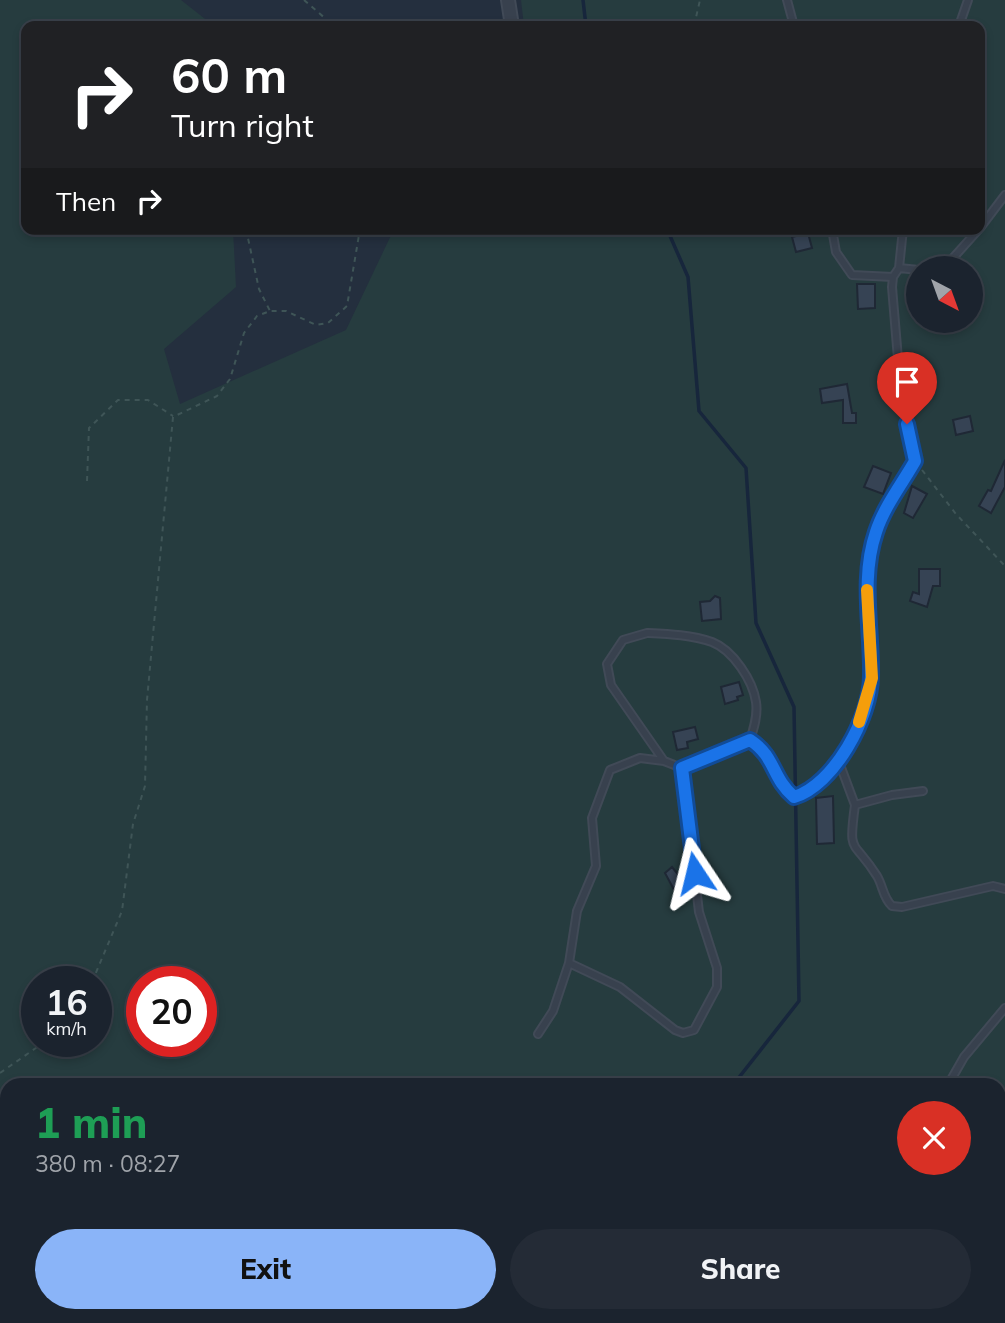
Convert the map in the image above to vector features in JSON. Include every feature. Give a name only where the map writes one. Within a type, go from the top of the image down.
[{"type":"street","points":[[508,0],[511,21]]},
{"type":"lane","points":[[788,0],[793,21]]},
{"type":"lane","points":[[960,21],[968,0]]},
{"type":"lane","points":[[985,222],[1005,194]]},
{"type":"lane","points":[[833,235],[836,252],[852,275],[893,277]]},
{"type":"lane","points":[[750,740],[767,751],[780,784],[794,797],[808,793],[839,762],[862,718],[872,678],[867,597],[876,532],[915,461],[898,359],[893,277],[899,268],[902,235]]},
{"type":"lane","points":[[958,256],[975,235]]},
{"type":"lane","points":[[899,268],[906,269]]},
{"type":"lane","points":[[538,1034],[553,1011],[569,963],[577,911],[596,866],[592,818],[610,770],[639,758],[664,761],[682,768],[750,740],[756,723],[756,702],[744,673],[733,657],[715,643],[647,633],[623,640],[607,664],[611,685],[664,761]]},
{"type":"lane","points":[[839,762],[855,805],[850,837],[853,849],[877,876],[892,906],[901,907],[993,886],[1005,888]]},
{"type":"lane","points":[[569,963],[620,987],[675,1030],[683,1033],[694,1030],[710,1004],[717,988],[717,968],[699,912],[682,768]]},
{"type":"lane","points":[[855,805],[892,795],[923,791]]},
{"type":"lane","points":[[952,1078],[964,1057],[1005,1008]]},
{"type":"path","points":[[304,0],[328,21]]},
{"type":"path","points":[[695,21],[700,0]]},
{"type":"path","points":[[247,235],[256,277],[270,311]]},
{"type":"path","points":[[173,417],[217,396],[230,379],[244,333],[257,316],[270,311],[286,311],[316,325],[328,323],[347,306],[359,235]]},
{"type":"path","points":[[87,481],[89,428],[118,400],[148,400],[173,417]]},
{"type":"path","points":[[99,966],[122,911],[133,824],[145,786],[147,700],[173,417]]},
{"type":"path","points":[[915,461],[956,514],[1005,566]]},
{"type":"path","points":[[0,1073],[23,1057]]},
{"type":"green space","points":[[0,0],[181,0],[208,21],[21,21],[21,235],[233,235],[236,287],[164,349],[180,404],[346,330],[391,235],[985,235],[985,21],[523,21],[521,0],[1005,0],[1005,1078],[0,1078]]},
{"type":"building","points":[[809,235],[812,248],[796,252],[792,237]]},
{"type":"building","points":[[857,284],[875,284],[875,308],[858,309]]},
{"type":"building","points":[[847,384],[852,413],[856,413],[856,423],[843,423],[843,400],[822,403],[820,389]]},
{"type":"building","points":[[970,416],[973,431],[956,435],[953,420]]},
{"type":"building","points":[[1005,460],[1005,487],[991,513],[979,506],[988,490],[991,491]]},
{"type":"building","points":[[873,466],[891,473],[883,494],[864,487]]},
{"type":"building","points":[[912,486],[927,494],[913,518],[904,513]]},
{"type":"building","points":[[919,569],[940,569],[940,586],[933,586],[927,607],[910,601],[913,592],[919,594]]},
{"type":"building","points":[[715,596],[720,598],[721,619],[702,621],[700,602],[710,601]]},
{"type":"building","points":[[739,682],[743,695],[737,697],[738,700],[725,704],[721,687]]},
{"type":"building","points":[[695,727],[698,739],[687,742],[688,748],[677,750],[673,732]]},
{"type":"building","points":[[833,796],[834,843],[817,844],[816,798]]},
{"type":"building","points":[[672,867],[681,878],[688,896],[679,899],[665,873]]},
{"type":"waterway","points":[[583,0],[585,21]]},
{"type":"waterway","points":[[670,235],[688,277],[699,411],[746,468],[756,623],[794,707],[799,1001],[738,1078]]},
{"type":"slow traffic","points":[[859,722],[872,678],[867,590]]},
{"type":"route","points":[[695,873],[682,768],[750,740],[767,751],[780,784],[794,797],[808,793],[839,762],[862,718],[872,678],[868,637],[869,569],[876,532],[884,513],[915,461],[907,424]]}]
